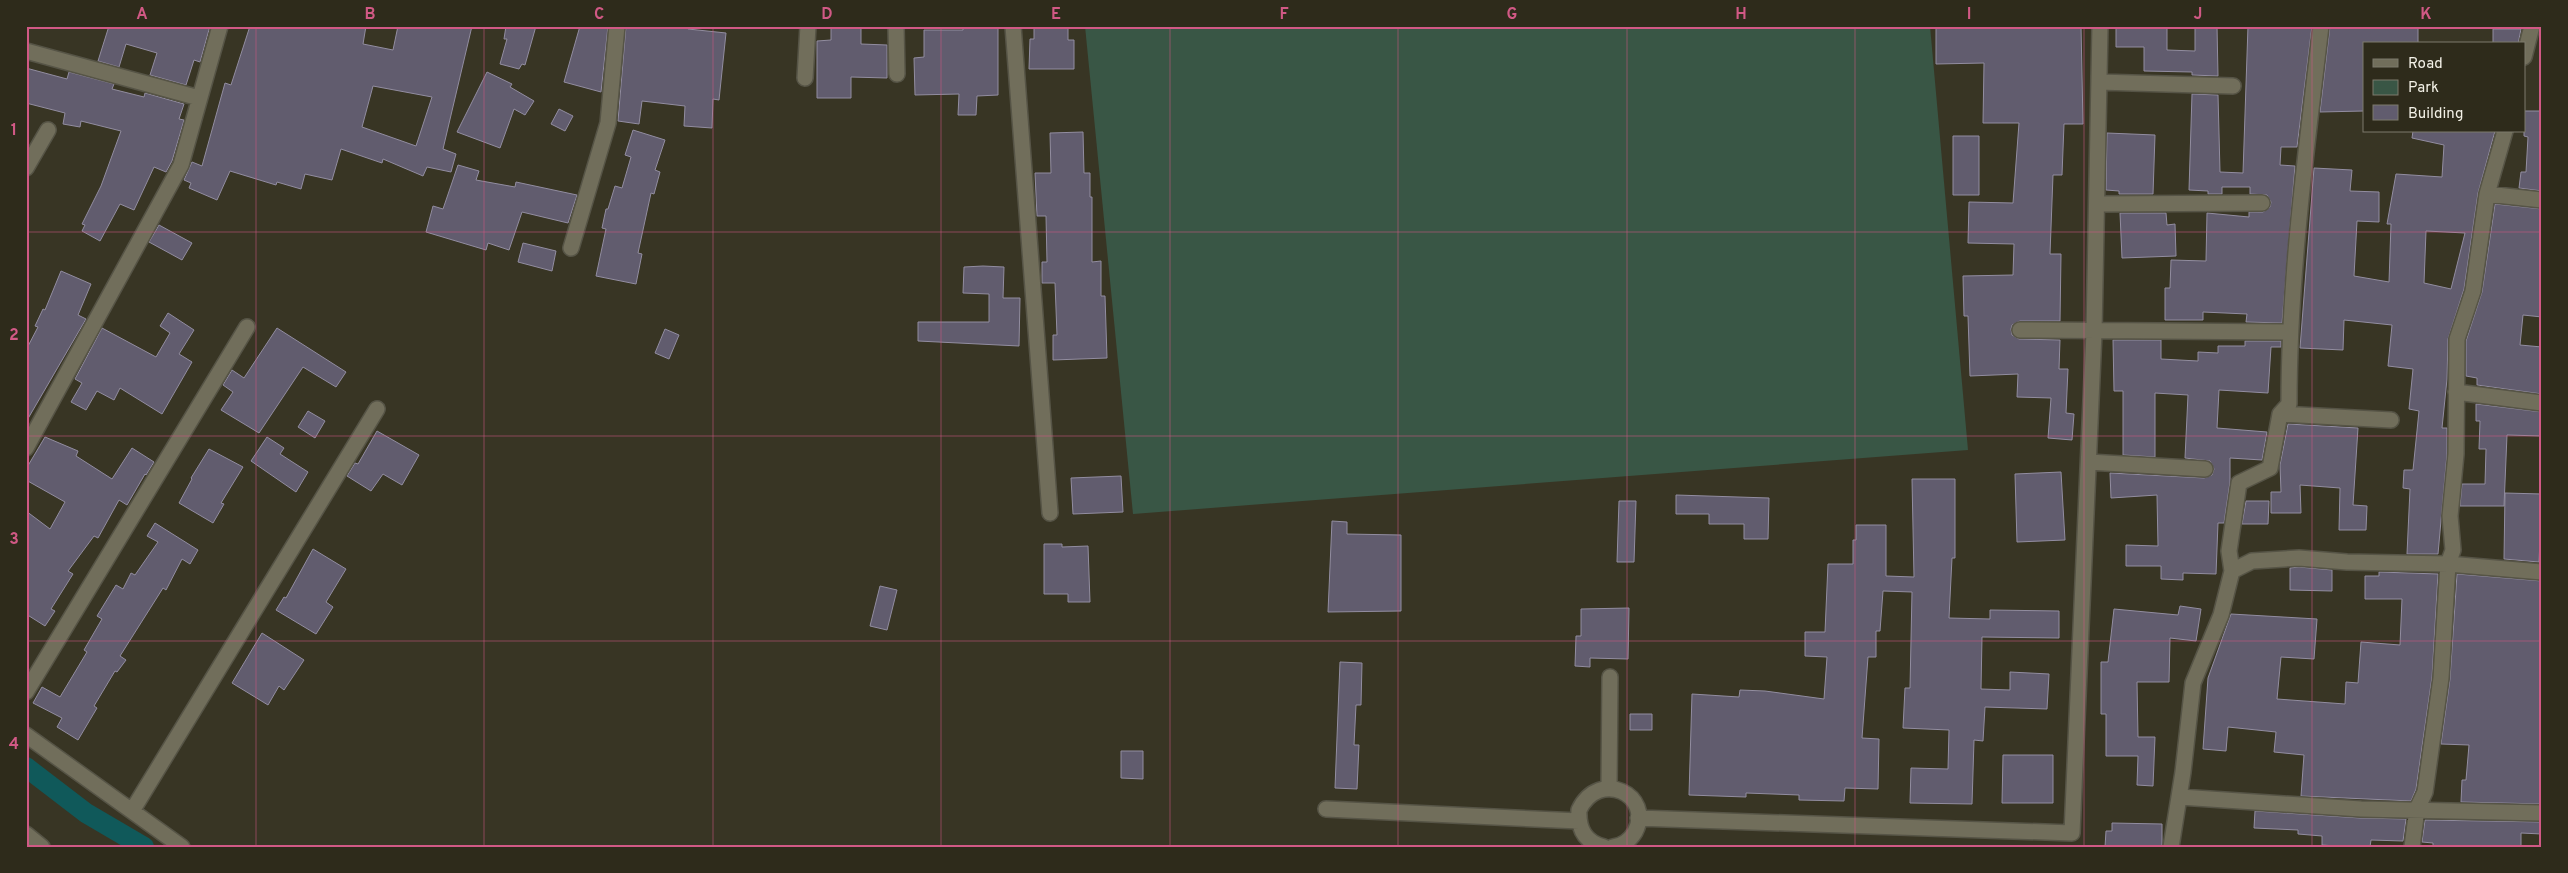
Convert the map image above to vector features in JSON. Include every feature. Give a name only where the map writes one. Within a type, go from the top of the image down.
[{"type":"street","points":[[26,448],[181,165],[220,26]]},
{"type":"street","points":[[572,248],[608,123],[617,26]]},
{"type":"street","points":[[805,78],[808,26]]},
{"type":"street","points":[[896,26],[897,74]]},
{"type":"street","points":[[1013,26],[1050,513]]},
{"type":"street","points":[[1638,818],[2072,833],[2094,332],[2100,26]]},
{"type":"street","points":[[2171,847],[2180,797],[2193,683],[2221,615],[2232,571],[2229,551],[2239,483],[2270,468],[2280,414],[2289,404],[2289,332],[2305,156],[2321,26]]},
{"type":"street","points":[[2526,49],[2532,26]]},
{"type":"street","points":[[26,51],[200,98]]},
{"type":"street","points":[[2099,82],[2234,86]]},
{"type":"street","points":[[26,168],[48,130]]},
{"type":"street","points":[[2412,847],[2417,809],[2425,792],[2441,678],[2448,564],[2453,550],[2450,516],[2456,454],[2457,339],[2473,291],[2487,194],[2504,132]]},
{"type":"street","points":[[2487,194],[2542,200]]},
{"type":"street","points":[[2097,204],[2262,203]]},
{"type":"street","points":[[26,692],[247,327]]},
{"type":"street","points":[[2020,330],[2289,332]]},
{"type":"street","points":[[2456,392],[2542,403]]},
{"type":"street","points":[[132,811],[377,409]]},
{"type":"street","points":[[2280,414],[2391,420]]},
{"type":"street","points":[[2089,462],[2205,469]]},
{"type":"street","points":[[2232,571],[2252,561],[2299,558],[2347,562],[2448,564],[2542,572]]},
{"type":"street","points":[[1608,788],[1610,677]]},
{"type":"street","points":[[26,735],[182,847]]},
{"type":"street","points":[[1604,847],[1588,839],[1582,831],[1579,821],[1579,810],[1591,794],[1608,788],[1626,793],[1633,800],[1638,818],[1633,835],[1626,842],[1613,847]]},
{"type":"street","points":[[2180,797],[2361,809],[2542,813]]},
{"type":"street","points":[[1326,808],[1579,821]]},
{"type":"street","points":[[26,834],[42,847]]},
{"type":"green space","points":[[1085,26],[1930,26],[1968,450],[1133,514]]},
{"type":"building","points":[[109,26],[210,26],[200,62],[194,60],[186,85],[150,75],[157,53],[126,44],[119,67],[98,61]]},
{"type":"building","points":[[250,26],[366,26],[363,44],[393,50],[398,26],[472,26],[443,149],[456,154],[451,172],[427,167],[423,176],[383,159],[382,163],[341,149],[332,180],[305,174],[301,189],[277,182],[276,185],[230,171],[217,200],[189,188],[191,183],[184,180],[192,162],[202,166],[225,83],[231,85]],"holes":[[[373,86],[432,97],[416,146],[362,127]]]},
{"type":"building","points":[[506,26],[536,26],[525,65],[522,64],[519,69],[500,64],[507,39],[504,39]]},
{"type":"building","points":[[580,26],[608,26],[601,92],[564,82]]},
{"type":"building","points":[[626,26],[689,26],[688,29],[726,33],[719,100],[713,99],[712,128],[684,126],[685,106],[642,101],[639,124],[618,121]]},
{"type":"building","points":[[831,26],[861,26],[861,44],[887,45],[887,78],[851,77],[851,98],[817,98],[817,41],[831,40]]},
{"type":"building","points":[[963,26],[998,26],[998,95],[977,96],[976,115],[958,115],[959,94],[915,95],[914,58],[924,57],[924,30],[963,30]]},
{"type":"building","points":[[1034,26],[1068,26],[1068,40],[1074,40],[1074,69],[1029,69],[1030,39],[1034,39]]},
{"type":"building","points":[[1936,26],[2081,26],[2083,124],[2064,124],[2062,175],[2053,175],[2050,254],[2061,254],[2060,321],[2020,321],[2012,325],[2011,329],[2012,335],[2019,339],[2060,340],[2059,369],[2068,369],[2066,413],[2074,414],[2072,440],[2048,438],[2051,398],[2017,397],[2018,374],[1970,376],[1968,316],[1964,316],[1963,276],[2013,275],[2014,244],[1968,243],[1969,202],[2013,203],[2019,123],[1983,123],[1984,63],[1936,64]]},
{"type":"building","points":[[2116,26],[2167,26],[2167,50],[2195,51],[2195,26],[2217,26],[2218,76],[2192,75],[2192,72],[2144,71],[2144,47],[2116,47]]},
{"type":"building","points":[[2248,26],[2312,26],[2297,147],[2281,147],[2280,165],[2295,166],[2282,323],[2246,322],[2247,314],[2203,312],[2203,320],[2165,320],[2165,288],[2170,288],[2171,260],[2206,261],[2207,213],[2249,217],[2249,212],[2263,212],[2270,207],[2271,202],[2267,195],[2250,194],[2250,187],[2222,187],[2222,194],[2208,194],[2208,191],[2189,190],[2192,94],[2218,95],[2220,172],[2243,173]]},
{"type":"building","points":[[2330,26],[2418,28],[2418,42],[2363,42],[2363,111],[2320,112]]},
{"type":"building","points":[[2493,29],[2521,29],[2518,42],[2493,42]]},
{"type":"building","points":[[26,68],[67,79],[69,72],[114,84],[112,89],[144,97],[145,93],[184,104],[179,119],[184,120],[172,161],[166,172],[154,167],[134,210],[120,204],[100,241],[82,231],[85,225],[82,224],[101,186],[121,131],[81,121],[80,127],[63,124],[65,113],[26,103]]},
{"type":"building","points":[[487,72],[512,84],[510,87],[534,101],[525,115],[514,109],[500,148],[457,132]]},
{"type":"building","points":[[559,109],[573,116],[565,131],[551,124]]},
{"type":"building","points":[[2526,111],[2542,111],[2542,191],[2519,188],[2521,172],[2526,172],[2528,137],[2524,136],[2524,132],[2526,132]]},
{"type":"building","points":[[633,130],[665,140],[655,170],[660,172],[654,194],[651,193],[638,253],[642,254],[636,284],[596,276],[606,229],[602,228],[606,209],[608,209],[615,186],[622,188],[631,157],[625,155]]},
{"type":"building","points":[[1083,132],[1084,173],[1090,173],[1090,197],[1092,197],[1092,262],[1101,261],[1101,296],[1105,296],[1107,358],[1053,360],[1053,335],[1057,335],[1055,283],[1042,283],[1042,262],[1047,262],[1046,216],[1037,216],[1035,173],[1051,173],[1050,133]]},
{"type":"building","points":[[2413,132],[2495,132],[2478,193],[2464,289],[2448,339],[2447,379],[2442,428],[2447,428],[2447,454],[2438,554],[2407,554],[2410,489],[2403,488],[2404,470],[2413,470],[2419,411],[2409,409],[2413,369],[2388,366],[2392,325],[2344,320],[2343,350],[2300,348],[2314,168],[2352,170],[2350,191],[2379,192],[2379,222],[2357,221],[2354,276],[2389,282],[2391,224],[2387,224],[2396,174],[2442,177],[2444,145],[2412,138]],"holes":[[[2426,231],[2465,233],[2451,289],[2424,283]]]},
{"type":"building","points":[[2107,133],[2155,135],[2153,194],[2119,194],[2119,191],[2106,190]]},
{"type":"building","points":[[1953,136],[1979,136],[1979,195],[1953,195]]},
{"type":"building","points":[[458,165],[479,171],[476,180],[515,187],[516,182],[577,195],[568,223],[522,212],[509,250],[488,243],[486,250],[426,232],[433,206],[443,209]]},
{"type":"building","points":[[2495,204],[2542,209],[2542,317],[2523,315],[2520,345],[2542,347],[2542,394],[2477,385],[2477,378],[2466,376],[2466,341],[2482,292]]},
{"type":"building","points":[[2120,213],[2166,213],[2167,225],[2175,224],[2176,256],[2122,258]]},
{"type":"building","points":[[159,225],[192,243],[182,260],[149,242]]},
{"type":"building","points":[[523,243],[556,251],[552,271],[518,262]]},
{"type":"building","points":[[964,267],[1004,267],[1003,298],[1020,298],[1019,346],[918,341],[918,322],[989,322],[989,294],[963,293]]},
{"type":"building","points":[[61,271],[91,284],[78,315],[86,319],[26,422],[26,350],[38,327],[35,326],[43,309],[45,310]]},
{"type":"building","points":[[168,313],[194,330],[179,354],[192,362],[162,414],[120,388],[114,400],[97,391],[86,410],[71,402],[82,383],[75,379],[102,328],[156,357],[170,333],[160,326]]},
{"type":"building","points":[[277,328],[346,372],[336,387],[303,367],[259,433],[221,410],[233,392],[223,385],[232,370],[244,378]]},
{"type":"building","points":[[665,329],[679,335],[669,359],[655,353]]},
{"type":"building","points":[[2113,340],[2161,340],[2161,359],[2198,361],[2198,352],[2218,353],[2218,346],[2245,346],[2245,341],[2281,341],[2281,347],[2271,347],[2268,393],[2219,390],[2217,428],[2267,432],[2262,460],[2230,458],[2230,482],[2224,523],[2218,523],[2216,574],[2183,573],[2183,580],[2161,579],[2161,566],[2126,566],[2126,545],[2158,546],[2157,495],[2111,498],[2110,473],[2204,478],[2212,475],[2214,469],[2210,461],[2185,458],[2188,395],[2155,393],[2155,457],[2123,455],[2123,391],[2114,391]]},
{"type":"building","points":[[2476,404],[2542,412],[2542,436],[2507,435],[2504,506],[2460,506],[2462,484],[2485,484],[2486,449],[2479,449],[2480,421],[2476,421]]},
{"type":"building","points":[[308,411],[325,421],[315,438],[298,427]]},
{"type":"building","points":[[2288,424],[2358,428],[2353,505],[2367,506],[2366,530],[2339,530],[2340,488],[2300,485],[2301,513],[2271,513],[2271,492],[2281,492],[2280,465]]},
{"type":"building","points":[[377,431],[419,455],[402,485],[383,474],[371,491],[347,476],[355,463],[358,464]]},
{"type":"building","points":[[45,437],[78,451],[76,456],[112,479],[132,448],[154,462],[127,505],[119,500],[98,538],[94,536],[68,571],[73,574],[51,609],[55,611],[45,626],[26,614],[26,511],[50,529],[65,502],[26,480],[26,469]]},
{"type":"building","points":[[267,437],[284,448],[280,454],[308,472],[296,492],[251,461]]},
{"type":"building","points":[[209,449],[243,467],[221,503],[224,504],[213,523],[179,503],[191,478]]},
{"type":"building","points":[[2061,472],[2065,540],[2017,542],[2015,474]]},
{"type":"building","points":[[1121,476],[1123,512],[1073,514],[1071,478]]},
{"type":"building","points":[[1912,479],[1955,479],[1955,558],[1952,558],[1949,618],[1990,619],[1990,610],[2059,611],[2059,638],[1982,637],[1981,689],[2010,690],[2010,672],[2049,674],[2047,709],[1985,707],[1983,741],[1974,740],[1972,804],[1910,803],[1911,768],[1948,769],[1949,730],[1903,728],[1905,688],[1910,688],[1912,592],[1883,591],[1880,631],[1876,631],[1876,657],[1868,657],[1862,738],[1879,739],[1878,789],[1845,788],[1844,801],[1799,800],[1799,795],[1746,793],[1746,797],[1689,795],[1692,694],[1739,697],[1740,690],[1765,691],[1824,699],[1827,657],[1805,656],[1805,632],[1825,632],[1828,564],[1853,564],[1853,540],[1856,540],[1856,525],[1886,525],[1886,576],[1914,577]]},
{"type":"building","points":[[2505,493],[2542,494],[2539,562],[2504,559]]},
{"type":"building","points":[[1676,495],[1769,498],[1768,539],[1744,539],[1744,524],[1709,524],[1709,514],[1676,514]]},
{"type":"building","points":[[1619,501],[1636,501],[1634,562],[1617,562]]},
{"type":"building","points":[[2246,501],[2269,501],[2268,524],[2242,524]]},
{"type":"building","points":[[1332,521],[1347,522],[1347,534],[1401,535],[1401,611],[1328,612]]},
{"type":"building","points":[[155,523],[198,550],[190,564],[182,559],[166,590],[163,588],[120,656],[126,660],[117,672],[115,671],[94,706],[97,708],[78,740],[57,727],[62,718],[33,703],[42,687],[60,697],[87,652],[84,650],[102,619],[97,616],[116,585],[123,589],[131,573],[135,575],[158,542],[147,536]]},
{"type":"building","points":[[1044,544],[1062,544],[1062,547],[1088,546],[1090,602],[1068,602],[1068,594],[1044,594]]},
{"type":"building","points":[[313,549],[346,569],[326,602],[333,607],[316,634],[276,610],[284,597],[286,598]]},
{"type":"building","points":[[2290,568],[2332,570],[2332,591],[2290,590]]},
{"type":"building","points":[[2379,572],[2438,574],[2432,677],[2416,789],[2411,801],[2301,796],[2304,755],[2274,752],[2276,732],[2228,727],[2226,751],[2203,749],[2208,678],[2231,614],[2317,619],[2314,659],[2281,657],[2277,699],[2345,704],[2346,682],[2358,683],[2361,642],[2400,645],[2402,599],[2365,599],[2365,576],[2379,576]]},
{"type":"building","points":[[2457,574],[2542,581],[2542,804],[2461,802],[2462,780],[2466,780],[2469,745],[2441,744],[2450,679]]},
{"type":"building","points":[[880,586],[897,590],[887,630],[870,626]]},
{"type":"building","points":[[2180,606],[2201,609],[2196,641],[2170,638],[2169,682],[2137,682],[2138,737],[2155,737],[2153,786],[2137,785],[2138,756],[2106,756],[2106,714],[2101,714],[2101,662],[2108,662],[2114,609],[2178,615]]},
{"type":"building","points":[[1629,608],[1628,659],[1590,658],[1590,667],[1575,666],[1576,636],[1581,636],[1581,609]]},
{"type":"building","points":[[262,633],[304,660],[284,690],[279,686],[268,705],[232,683]]},
{"type":"building","points":[[1340,662],[1362,663],[1361,705],[1356,705],[1354,745],[1359,745],[1357,789],[1335,788]]},
{"type":"building","points":[[1630,714],[1652,714],[1652,730],[1630,730]]},
{"type":"building","points":[[1121,751],[1143,751],[1143,779],[1121,778]]},
{"type":"building","points":[[2003,755],[2053,755],[2053,803],[2002,803]]},
{"type":"building","points":[[2255,811],[2406,819],[2403,841],[2371,840],[2370,847],[2350,847],[2322,845],[2322,836],[2298,834],[2298,830],[2254,828]]},
{"type":"building","points":[[2425,820],[2542,822],[2542,834],[2521,833],[2521,847],[2433,847],[2433,843],[2422,842]]},
{"type":"building","points":[[2112,823],[2162,824],[2162,847],[2105,847],[2106,831],[2112,831]]},
{"type":"waterway","points":[[26,767],[86,813],[144,847]]}]
